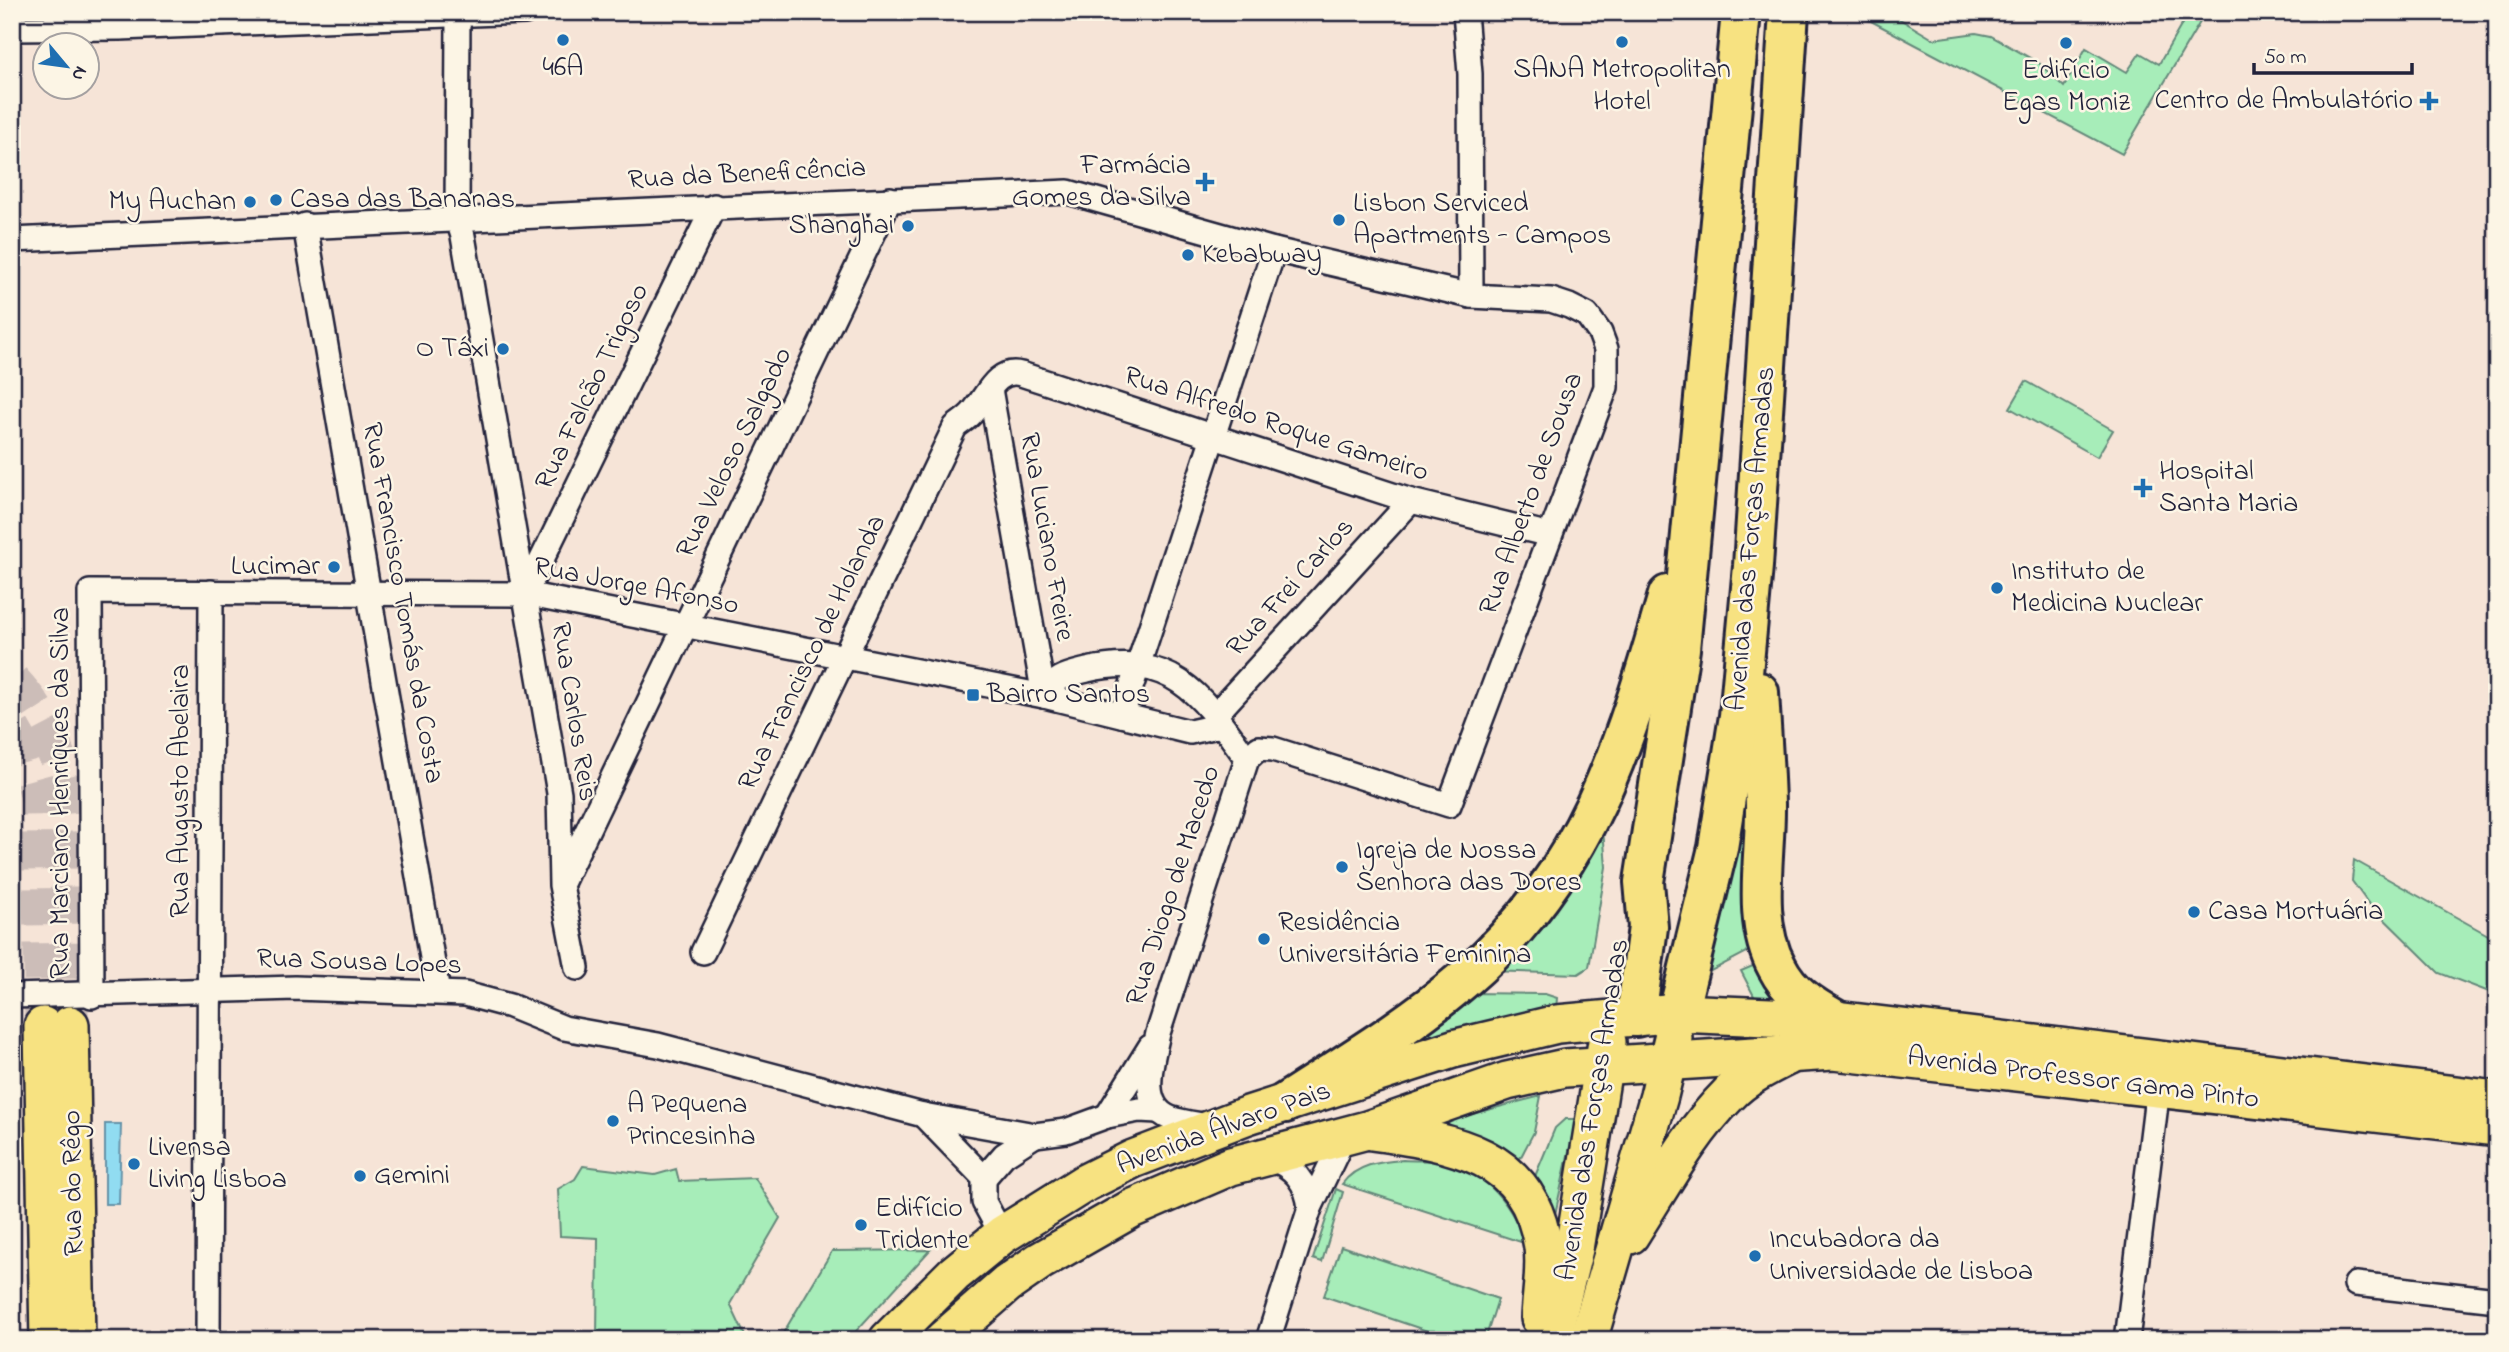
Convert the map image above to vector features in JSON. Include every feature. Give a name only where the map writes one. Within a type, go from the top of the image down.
[{"type":"highway","name":"Avenida das Forças Armadas","points":[[1623,1018],[1625,925],[1644,882],[1680,649],[1741,12]]},
{"type":"highway","name":"Avenida das Forças Armadas","points":[[1678,1013],[1718,848],[1739,716],[1753,566],[1789,12]]},
{"type":"highway","points":[[1285,1103],[1425,1010],[1465,978],[1521,920],[1561,867],[1591,817],[1615,766],[1633,714],[1696,499]]},
{"type":"highway","points":[[1753,566],[1765,804],[1765,933],[1777,967],[1788,985],[1809,1005],[1836,1020]]},
{"type":"main road","name":"Avenida Álvaro Pais","points":[[888,1340],[947,1280],[1002,1235],[1085,1183],[1157,1149],[1285,1103],[1453,1049],[1557,1024],[1678,1013]]},
{"type":"main road","name":"Avenida Professor Gama Pinto","points":[[1678,1013],[1836,1020],[2497,1100]]},
{"type":"main road","name":"Avenida das Forças Armadas","points":[[1588,1340],[1668,1059],[1678,1013]]},
{"type":"main road","name":"Avenida das Forças Armadas","points":[[1623,1018],[1647,1051],[1668,1059]]},
{"type":"main road","name":"Avenida das Forças Armadas","points":[[1551,1340],[1574,1249],[1603,1064],[1623,1018]]},
{"type":"main road","name":"Rua do Rêgo","points":[[49,1340],[56,1026],[76,1340]]},
{"type":"main road","name":"Avenida Professor Gama Pinto","points":[[1668,1059],[1795,1052],[1860,1052],[2497,1127]]},
{"type":"main road","points":[[1610,1266],[1695,1134],[1715,1108],[1730,1092],[1760,1071],[1795,1052]]},
{"type":"main road","name":"Avenida Álvaro Pais","points":[[943,1340],[1007,1284],[1040,1261],[1131,1209],[1231,1166],[1356,1133],[1507,1081],[1603,1064],[1668,1059]]},
{"type":"main road","points":[[1356,1133],[1460,1146],[1489,1160],[1511,1178],[1534,1212],[1543,1248],[1540,1340]]},
{"type":"main road","points":[[1002,1235],[1040,1261]]},
{"type":"street","points":[[12,29],[230,18],[525,12]]},
{"type":"street","points":[[1465,12],[1470,85],[1471,296]]},
{"type":"street","name":"Rua Carlos Reis","points":[[458,13],[457,217],[463,236],[559,793],[561,885],[577,968]]},
{"type":"street","name":"Rua da Beneficência","points":[[12,240],[457,217],[1068,192],[1273,250],[1471,296]]},
{"type":"street","name":"Rua Veloso Salgado","points":[[561,885],[890,198]]},
{"type":"street","name":"Rua Falcão Trigoso","points":[[525,594],[714,206]]},
{"type":"street","name":"Rua Francisco Tomás da Costa","points":[[305,225],[367,592],[415,847],[438,992]]},
{"type":"street","points":[[1122,715],[1273,250]]},
{"type":"street","name":"Rua Alberto de Sousa","points":[[1247,759],[1259,748],[1273,750],[1449,805],[1606,387],[1606,349],[1600,333],[1587,315],[1551,300],[1471,296]]},
{"type":"street","name":"Rua Alfredo Roque Gameiro","points":[[990,389],[999,377],[1014,372],[1411,501],[1550,535]]},
{"type":"street","name":"Rua Francisco de Holanda","points":[[703,952],[955,427],[972,414],[990,389]]},
{"type":"street","name":"Rua Luciano Freire","points":[[990,389],[1044,696]]},
{"type":"street","name":"Rua Frei Carlos","points":[[1122,715],[1197,732],[1213,727],[1215,715],[1411,501]]},
{"type":"street","name":"Rua Marciano Henriques da Silva","points":[[210,990],[92,996],[90,592],[211,592]]},
{"type":"street","name":"Rua Jorge Afonso","points":[[211,592],[525,594],[1044,696],[1122,715]]},
{"type":"street","name":"Rua Augusto Abelaira","points":[[210,990],[211,592]]},
{"type":"street","points":[[1044,696],[1050,684],[1068,674],[1111,665],[1158,670],[1205,701],[1247,759]]},
{"type":"street","name":"Rua Diogo de Macedo","points":[[1158,1111],[1150,1092],[1158,1032],[1247,759]]},
{"type":"street","name":"Rua Sousa Lopes","points":[[210,990],[295,988],[465,994],[510,1006],[564,1028],[658,1045],[923,1115],[1034,1135],[1066,1131],[1107,1116],[1139,1110],[1158,1111]]},
{"type":"street","points":[[208,1340],[210,990]]},
{"type":"street","points":[[12,996],[92,996]]},
{"type":"street","name":"Rua Diogo de Macedo","points":[[1107,1116],[1158,1032]]},
{"type":"street","points":[[2127,1340],[2158,1088]]},
{"type":"street","points":[[1158,1111],[1170,1118],[1214,1128]]},
{"type":"street","points":[[923,1115],[984,1178]]},
{"type":"street","points":[[1268,1340],[1311,1208],[1356,1133]]},
{"type":"street","points":[[1002,1235],[984,1202],[984,1178],[1004,1155],[1034,1135]]},
{"type":"street","points":[[1268,1157],[1282,1162],[1303,1181],[1311,1208]]},
{"type":"street","points":[[2356,1284],[2497,1300]]},
{"type":"green space","points":[[1854,12],[1888,12],[1933,39],[1976,33],[1991,36],[2039,63],[2064,87],[2086,48],[2127,72],[2140,53],[2159,64],[2189,12],[2206,12],[2122,154]]},
{"type":"green space","points":[[2026,381],[2113,430],[2097,457],[2010,408]]},
{"type":"green space","points":[[1749,809],[1751,950],[1707,973],[1739,811]]},
{"type":"green space","points":[[1603,829],[1606,867],[1589,967],[1578,974],[1489,971]]},
{"type":"green space","points":[[2354,860],[2497,940],[2497,995],[2439,973],[2368,903],[2352,881]]},
{"type":"green space","points":[[1755,965],[1761,978],[1784,1000],[1755,998],[1741,971]]},
{"type":"green space","points":[[1467,993],[1545,994],[1557,998],[1556,1009],[1409,1043]]},
{"type":"green space","points":[[1541,1096],[1534,1132],[1515,1168],[1438,1123]]},
{"type":"green space","points":[[1565,1119],[1576,1119],[1554,1219],[1531,1186],[1555,1128]]},
{"type":"green space","points":[[1403,1160],[1447,1162],[1473,1173],[1496,1192],[1505,1204],[1524,1243],[1342,1184],[1362,1168]]},
{"type":"green space","points":[[583,1166],[655,1175],[676,1169],[679,1181],[755,1178],[780,1218],[730,1304],[746,1338],[782,1335],[832,1251],[930,1250],[848,1340],[597,1340],[598,1238],[560,1236],[558,1189],[575,1179]]},
{"type":"green space","points":[[1336,1189],[1343,1192],[1322,1262],[1313,1259]]},
{"type":"green space","points":[[1341,1246],[1498,1299],[1485,1340],[1454,1340],[1324,1296]]},
{"type":"water","points":[[105,1124],[121,1124],[119,1204],[105,1204]]},
{"type":"tunnel","points":[[12,681],[32,705],[46,730],[64,782],[69,838],[70,1025]]},
{"type":"tunnel","points":[[12,729],[28,757],[40,801],[43,1026]]},
{"type":"place","name":"46A","points":[[563,40]]},
{"type":"place","name":"SANA Metropolitan Hotel","points":[[1622,42]]},
{"type":"place","name":"Edifício Egas Moniz","points":[[2066,43]]},
{"type":"place","name":"Centro de Ambulatório","points":[[2429,101]]},
{"type":"place","name":"Farmácia Gomes da Silva","points":[[1205,182]]},
{"type":"place","name":"Casa das Bananas","points":[[276,200]]},
{"type":"place","name":"My Auchan","points":[[250,202]]},
{"type":"place","name":"Lisbon Serviced Apartments - Campos","points":[[1339,220]]},
{"type":"place","name":"Shanghai","points":[[908,226]]},
{"type":"place","name":"Kebabway","points":[[1188,255]]},
{"type":"place","name":"O Táxi","points":[[503,349]]},
{"type":"place","name":"Hospital Santa Maria","points":[[2143,488]]},
{"type":"place","name":"Lucimar","points":[[334,567]]},
{"type":"place","name":"Instituto de Medicina Nuclear","points":[[1997,588]]},
{"type":"place","name":"Bairro Santos","points":[[973,695]]},
{"type":"place","name":"Igreja de Nossa Senhora das Dores","points":[[1342,867]]},
{"type":"place","name":"Casa Mortuária","points":[[2194,912]]},
{"type":"place","name":"Residência Universitária Feminina","points":[[1264,939]]},
{"type":"place","name":"A Pequena Princesinha","points":[[613,1121]]},
{"type":"place","name":"Livensa Living Lisboa","points":[[134,1164]]},
{"type":"place","name":"Gemini","points":[[360,1176]]},
{"type":"place","name":"Edifício Tridente","points":[[861,1225]]},
{"type":"place","name":"Incubadora da Universidade de Lisboa","points":[[1755,1256]]}]
